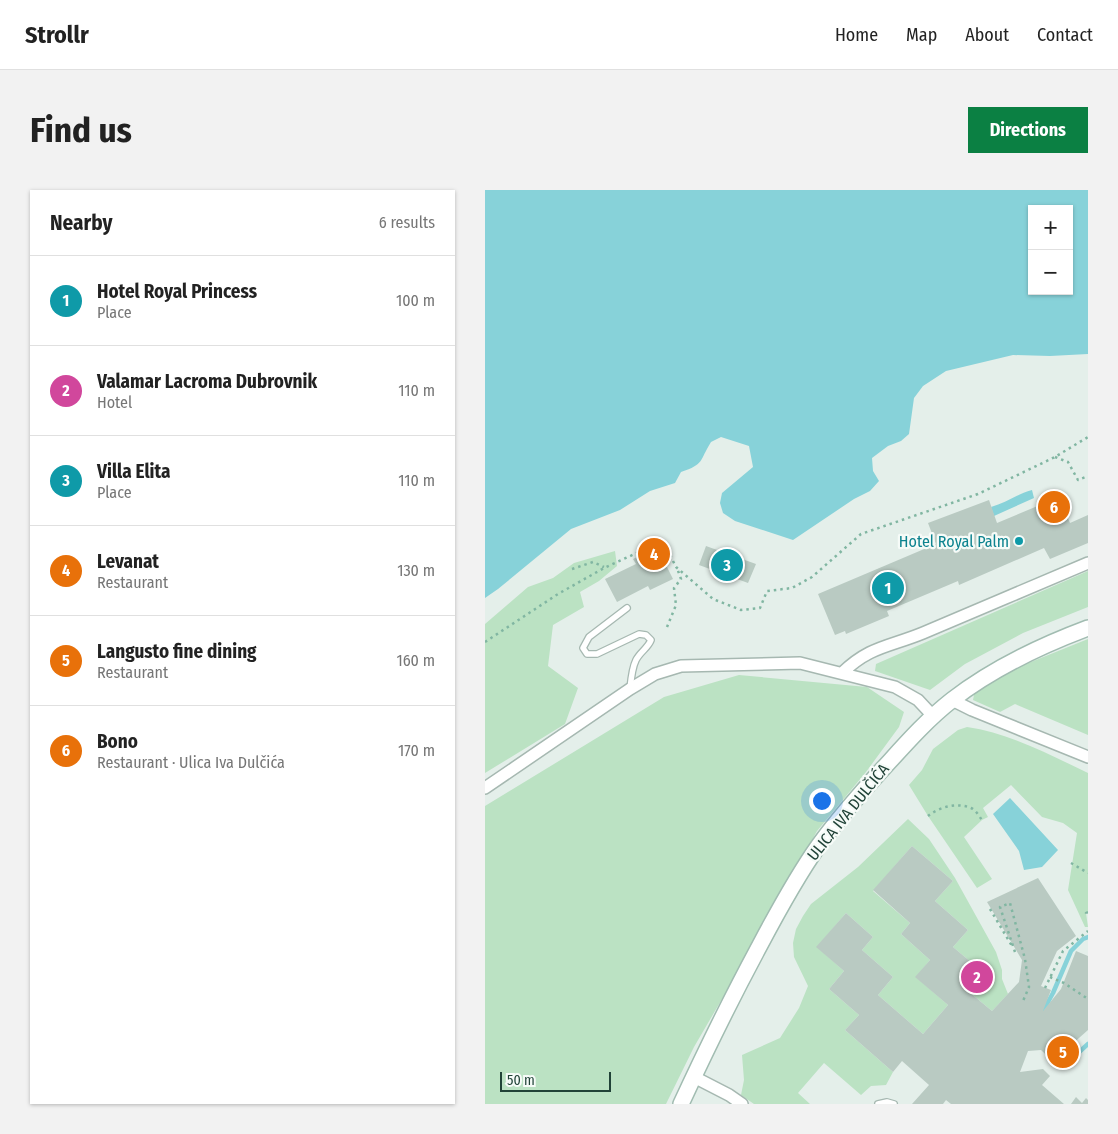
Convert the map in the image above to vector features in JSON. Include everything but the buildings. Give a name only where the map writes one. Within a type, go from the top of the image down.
[{"type":"main road","name":"ULICA IVA DULČIĆA","points":[[681,1104],[768,930],[814,852],[845,811],[933,716],[952,700],[1009,664],[1037,649],[1088,628]]},
{"type":"street","points":[[842,673],[864,655],[879,648],[921,634],[1088,563]]},
{"type":"street","points":[[485,788],[630,688],[655,674],[681,666],[800,663],[895,687],[925,706],[933,716]]},
{"type":"street","points":[[952,700],[1088,757]]},
{"type":"street","points":[[694,1077],[742,1104]]},
{"type":"lane","points":[[627,608],[589,637],[583,648],[587,654],[597,654],[639,634],[646,634],[651,640],[649,646],[637,658],[632,672],[630,688]]},
{"type":"lane","points":[[877,1104],[887,1102],[894,1104]]},
{"type":"path","points":[[676,567],[713,599],[741,610],[760,608],[767,590],[792,588],[813,577],[861,534],[978,494],[1055,457],[1088,437]]},
{"type":"path","points":[[1055,457],[1068,462],[1078,480],[1088,476]]},
{"type":"path","points":[[485,642],[559,594],[605,568],[663,541],[681,579],[673,588],[676,605],[667,627]]},
{"type":"path","points":[[572,569],[593,562],[605,568]]},
{"type":"path","points":[[928,816],[945,807],[959,806],[976,811],[982,820]]},
{"type":"path","points":[[1071,862],[1088,873]]},
{"type":"path","points":[[990,909],[1015,952],[1000,907],[1010,903],[1025,959],[1029,988],[1023,1001]]},
{"type":"path","points":[[1088,912],[1086,913],[1088,916]]},
{"type":"path","points":[[1045,988],[1063,951],[1088,931]]},
{"type":"path","points":[[1050,977],[1064,983],[1088,998]]},
{"type":"green space","points":[[615,551],[617,566],[599,581],[580,592],[584,607],[553,625],[548,666],[578,688],[565,724],[485,773],[485,624],[528,587],[553,578],[574,563]]},
{"type":"green space","points":[[1088,571],[1088,607],[1023,633],[965,664],[930,690],[875,671],[876,664]]},
{"type":"green space","points":[[1088,639],[1088,735],[1015,704],[1000,712],[973,700],[975,690],[1016,668]]},
{"type":"green space","points":[[739,675],[867,687],[904,712],[899,727],[866,772],[817,831],[775,908],[694,1047],[666,1104],[485,1104],[485,806],[664,697]]},
{"type":"green space","points":[[967,727],[1014,739],[1088,773],[1088,912],[1086,913],[1088,927],[1085,927],[1068,890],[1077,833],[1063,823],[1042,817],[1011,785],[983,808],[988,817],[982,820],[964,837],[992,879],[977,888],[909,785],[922,770],[933,749],[958,730]]},
{"type":"green space","points":[[908,819],[929,839],[955,878],[996,952],[1002,970],[1002,979],[1008,994],[992,1011],[968,991],[984,973],[953,947],[968,930],[935,901],[953,881],[912,846],[873,891],[910,923],[901,934],[930,960],[916,977],[948,1005],[923,1034],[878,995],[893,977],[862,950],[873,937],[846,913],[817,947],[844,971],[829,989],[859,1015],[845,1030],[893,1072],[886,1085],[871,1086],[861,1095],[824,1063],[798,1093],[810,1104],[754,1104],[741,1095],[744,1080],[742,1055],[780,1038],[799,1008],[808,986],[794,957],[793,943],[796,929],[803,916],[811,904],[858,867]]},
{"type":"water","points":[[485,190],[1088,190],[1088,354],[1013,355],[946,371],[923,386],[914,398],[909,434],[901,441],[888,446],[872,458],[873,471],[879,481],[870,491],[854,499],[793,540],[735,521],[723,513],[720,503],[722,493],[753,467],[749,446],[721,437],[711,442],[698,464],[681,472],[675,483],[650,491],[620,510],[571,529],[485,598]]},
{"type":"water","points":[[1032,490],[1034,498],[994,516],[991,507]]},
{"type":"water","points":[[1010,798],[1058,850],[1042,867],[1024,870],[1019,851],[993,814]]},
{"type":"waterway","points":[[1043,1011],[1071,951],[1083,939],[1088,937]]},
{"type":"waterway","points":[[1077,1054],[1088,1044]]},
{"type":"place","name":"Bono","points":[[1054,507]]},
{"type":"place","name":"Hotel Royal Palm","points":[[1019,541]]},
{"type":"place","name":"Levanat","points":[[654,554]]},
{"type":"place","name":"Villa Elita","points":[[727,565]]},
{"type":"place","name":"Hotel Royal Princess","points":[[888,588]]},
{"type":"place","name":"Valamar Lacroma Dubrovnik","points":[[977,977]]},
{"type":"place","name":"Langusto fine dining","points":[[1063,1052]]}]
